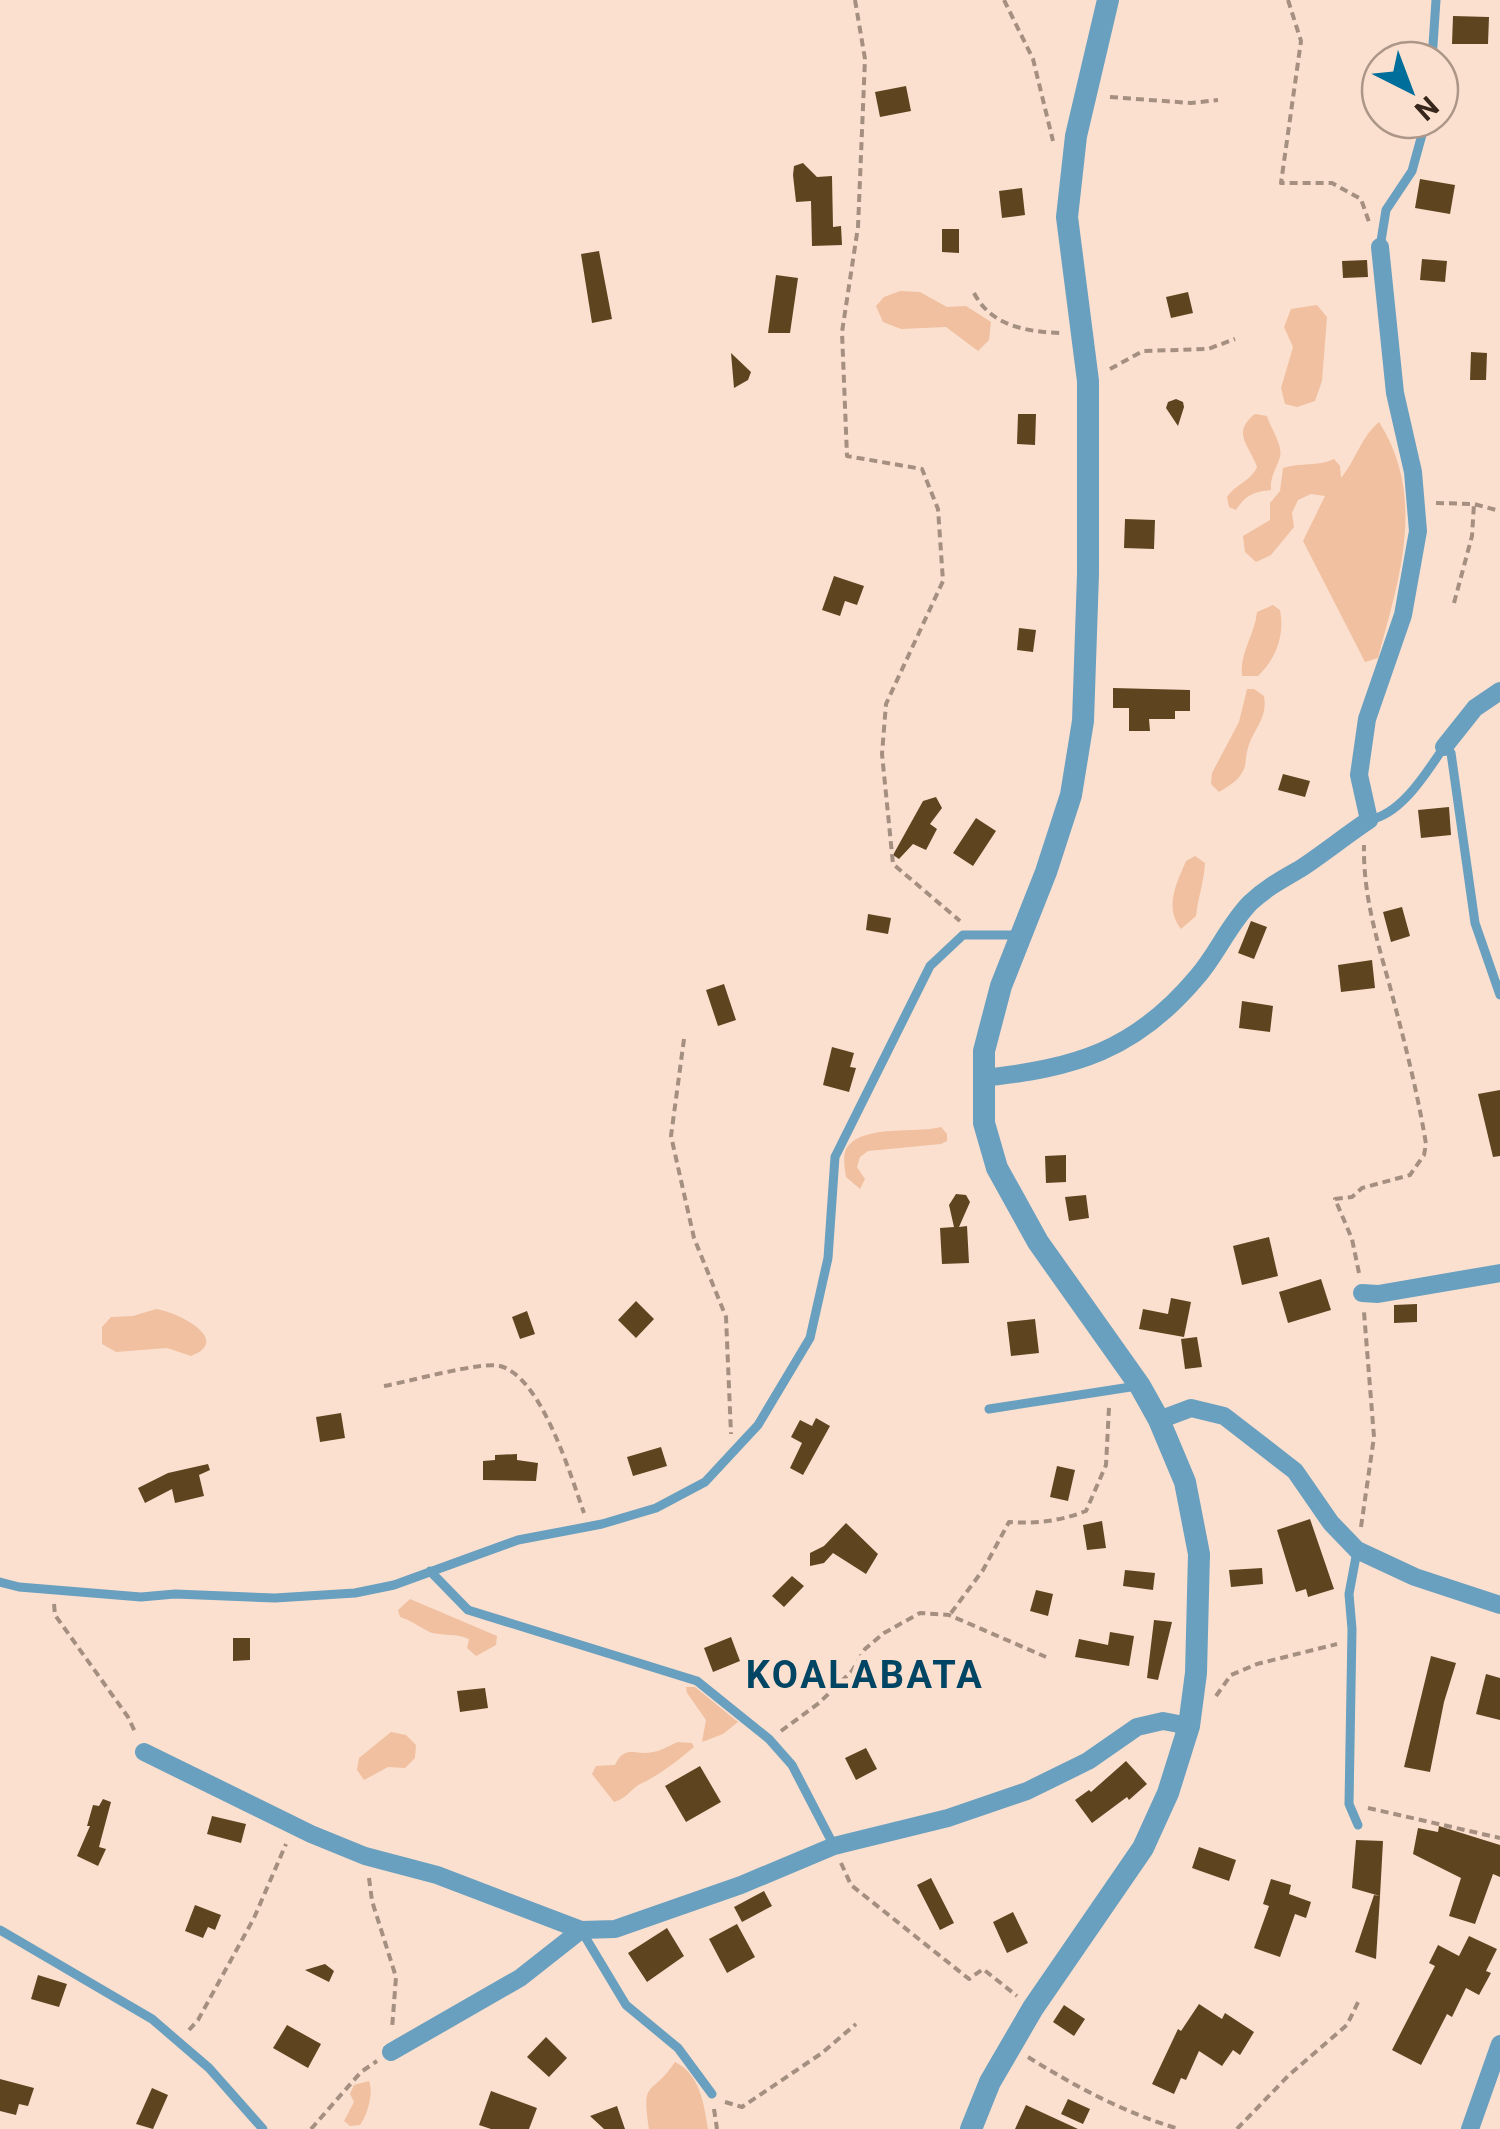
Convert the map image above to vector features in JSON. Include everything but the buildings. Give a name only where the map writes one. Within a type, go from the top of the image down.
[{"type":"street","points":[[971,2129],[990,2082],[1033,2008],[1143,1848],[1168,1793],[1190,1726],[1192,1701],[1200,1554],[1185,1482],[1160,1420],[1140,1386],[1038,1242],[997,1168],[984,1123],[984,1051],[1000,986],[1071,795],[1083,721],[1088,594],[1088,381],[1067,217],[1076,136],[1108,0]]},
{"type":"street","points":[[983,1078],[1024,1074],[1069,1063],[1122,1044],[1161,1014],[1196,978],[1232,922],[1254,900],[1274,882],[1368,820],[1359,775],[1367,719],[1403,615],[1418,531],[1395,392],[1380,247]]},
{"type":"street","points":[[1444,748],[1475,708],[1500,690]]},
{"type":"street","points":[[1362,1293],[1378,1294],[1500,1273]]},
{"type":"street","points":[[1160,1420],[1192,1408],[1224,1416],[1295,1470],[1330,1523],[1357,1550],[1414,1577],[1500,1605]]},
{"type":"street","points":[[144,1752],[294,1826],[366,1856],[437,1875],[582,1930],[614,1929],[741,1885],[834,1846],[948,1818],[1027,1791],[1088,1761],[1137,1727],[1163,1721],[1190,1726]]},
{"type":"street","points":[[391,2052],[520,1978],[582,1930]]},
{"type":"street","points":[[1470,2129],[1500,2044]]},
{"type":"lane","points":[[1433,40],[1436,0]]},
{"type":"lane","points":[[1380,247],[1386,210],[1412,171],[1421,140]]},
{"type":"lane","points":[[1368,820],[1400,802],[1444,748],[1452,753],[1475,923],[1500,995]]},
{"type":"lane","points":[[0,1582],[141,1597],[356,1594],[394,1585],[518,1540],[588,1527],[656,1508],[683,1496],[705,1482],[739,1449],[767,1412],[810,1338],[828,1258],[834,1157],[930,966],[963,935],[1022,935]]},
{"type":"lane","points":[[989,1409],[1140,1386]]},
{"type":"lane","points":[[1357,1550],[1348,1594],[1352,1640],[1349,1804],[1358,1826]]},
{"type":"lane","points":[[430,1571],[468,1610],[697,1682],[769,1739],[792,1765],[834,1846]]},
{"type":"lane","points":[[0,1930],[152,2019],[209,2068],[263,2129]]},
{"type":"lane","points":[[582,1930],[626,2004],[678,2048],[712,2094]]},
{"type":"path","points":[[855,0],[866,59],[858,228],[842,332],[847,456],[922,470],[938,509],[943,581],[886,704],[882,754],[893,864],[960,920],[963,935]]},
{"type":"path","points":[[1004,0],[1033,59],[1054,144]]},
{"type":"path","points":[[1288,0],[1301,42],[1281,183],[1332,184],[1361,198],[1380,247]]},
{"type":"path","points":[[1085,94],[1191,103],[1218,100]]},
{"type":"path","points":[[974,292],[980,305],[1017,330],[1080,334]]},
{"type":"path","points":[[1088,381],[1143,351],[1208,349],[1234,339]]},
{"type":"path","points":[[1416,502],[1474,504],[1500,510]]},
{"type":"path","points":[[1454,603],[1472,536],[1474,504]]},
{"type":"path","points":[[1357,1550],[1374,1437],[1362,1293],[1352,1239],[1336,1199],[1352,1197],[1362,1188],[1410,1175],[1424,1155],[1426,1144],[1410,1062],[1371,920],[1364,873],[1368,820]]},
{"type":"path","points":[[684,1039],[670,1136],[694,1238],[726,1318],[731,1436],[739,1449]]},
{"type":"path","points":[[384,1386],[501,1366],[518,1379],[544,1410],[588,1527]]},
{"type":"path","points":[[949,1615],[983,1570],[1009,1522],[1065,1519],[1086,1511],[1106,1465],[1110,1392]]},
{"type":"path","points":[[52,1590],[55,1615],[128,1717],[144,1752]]},
{"type":"path","points":[[769,1739],[819,1703],[852,1671],[865,1649],[884,1633],[920,1613],[949,1615],[1046,1657]]},
{"type":"path","points":[[1192,1701],[1216,1696],[1231,1675],[1256,1664],[1352,1640]]},
{"type":"path","points":[[1349,1804],[1500,1838]]},
{"type":"path","points":[[178,2042],[198,2020],[254,1918],[294,1826]]},
{"type":"path","points":[[834,1846],[851,1884],[969,1978],[984,1969],[1033,2008]]},
{"type":"path","points":[[311,2129],[361,2072],[391,2052],[396,1977],[372,1901],[366,1856]]},
{"type":"path","points":[[1237,2129],[1288,2076],[1347,2025],[1360,1998]]},
{"type":"path","points":[[712,2094],[742,2107],[822,2053],[856,2024]]},
{"type":"path","points":[[1011,2046],[1076,2086],[1158,2126],[1179,2129]]},
{"type":"path","points":[[712,2094],[717,2129]]},
{"type":"shaded area","points":[[900,291],[920,292],[947,307],[966,306],[991,322],[989,340],[978,351],[946,327],[901,329],[883,322],[876,306],[884,297]]},
{"type":"shaded area","points":[[1317,305],[1327,317],[1322,381],[1315,401],[1297,407],[1285,404],[1281,388],[1293,347],[1284,327],[1291,309]]},
{"type":"shaded area","points":[[1255,414],[1267,416],[1280,457],[1271,490],[1250,495],[1236,510],[1229,507],[1227,497],[1257,467],[1243,433]]},
{"type":"shaded area","points":[[1379,422],[1394,450],[1402,479],[1404,538],[1378,658],[1365,662],[1303,541],[1325,496],[1311,494],[1298,500],[1292,513],[1294,527],[1271,555],[1256,562],[1245,552],[1243,536],[1270,520],[1270,503],[1280,491],[1283,468],[1334,459],[1340,466],[1341,478]]},
{"type":"shaded area","points":[[1273,605],[1280,610],[1281,619],[1274,654],[1258,676],[1242,676],[1257,612]]},
{"type":"shaded area","points":[[1247,689],[1264,696],[1264,711],[1243,771],[1219,792],[1211,784],[1212,773],[1239,722]]},
{"type":"shaded area","points":[[1195,856],[1205,863],[1196,916],[1181,929],[1173,912],[1173,896],[1186,861]]},
{"type":"shaded area","points":[[941,1127],[947,1141],[941,1144],[868,1151],[860,1157],[857,1167],[865,1179],[860,1189],[846,1177],[845,1152],[861,1137]]},
{"type":"shaded area","points":[[156,1309],[177,1315],[198,1328],[206,1342],[202,1350],[191,1356],[167,1348],[116,1352],[102,1344],[102,1327],[111,1317]]},
{"type":"shaded area","points":[[410,1599],[497,1636],[496,1645],[476,1656],[467,1648],[469,1639],[432,1633],[400,1617],[398,1610]]},
{"type":"shaded area","points":[[686,1687],[695,1687],[738,1722],[723,1734],[702,1742],[706,1720]]},
{"type":"shaded area","points":[[391,1732],[406,1735],[416,1745],[415,1758],[405,1768],[388,1767],[364,1780],[357,1770],[359,1758]]},
{"type":"shaded area","points":[[678,1742],[692,1743],[694,1747],[618,1801],[614,1802],[592,1774],[596,1766],[615,1765],[627,1753],[647,1753]]},
{"type":"shaded area","points":[[675,2062],[695,2082],[708,2129],[649,2129],[647,2094]]},
{"type":"shaded area","points":[[369,2081],[365,2116],[360,2125],[350,2126],[344,2121],[354,2102],[350,2094],[354,2085]]},
{"type":"district","name":"KOALABATA","points":[[865,1675]]}]
